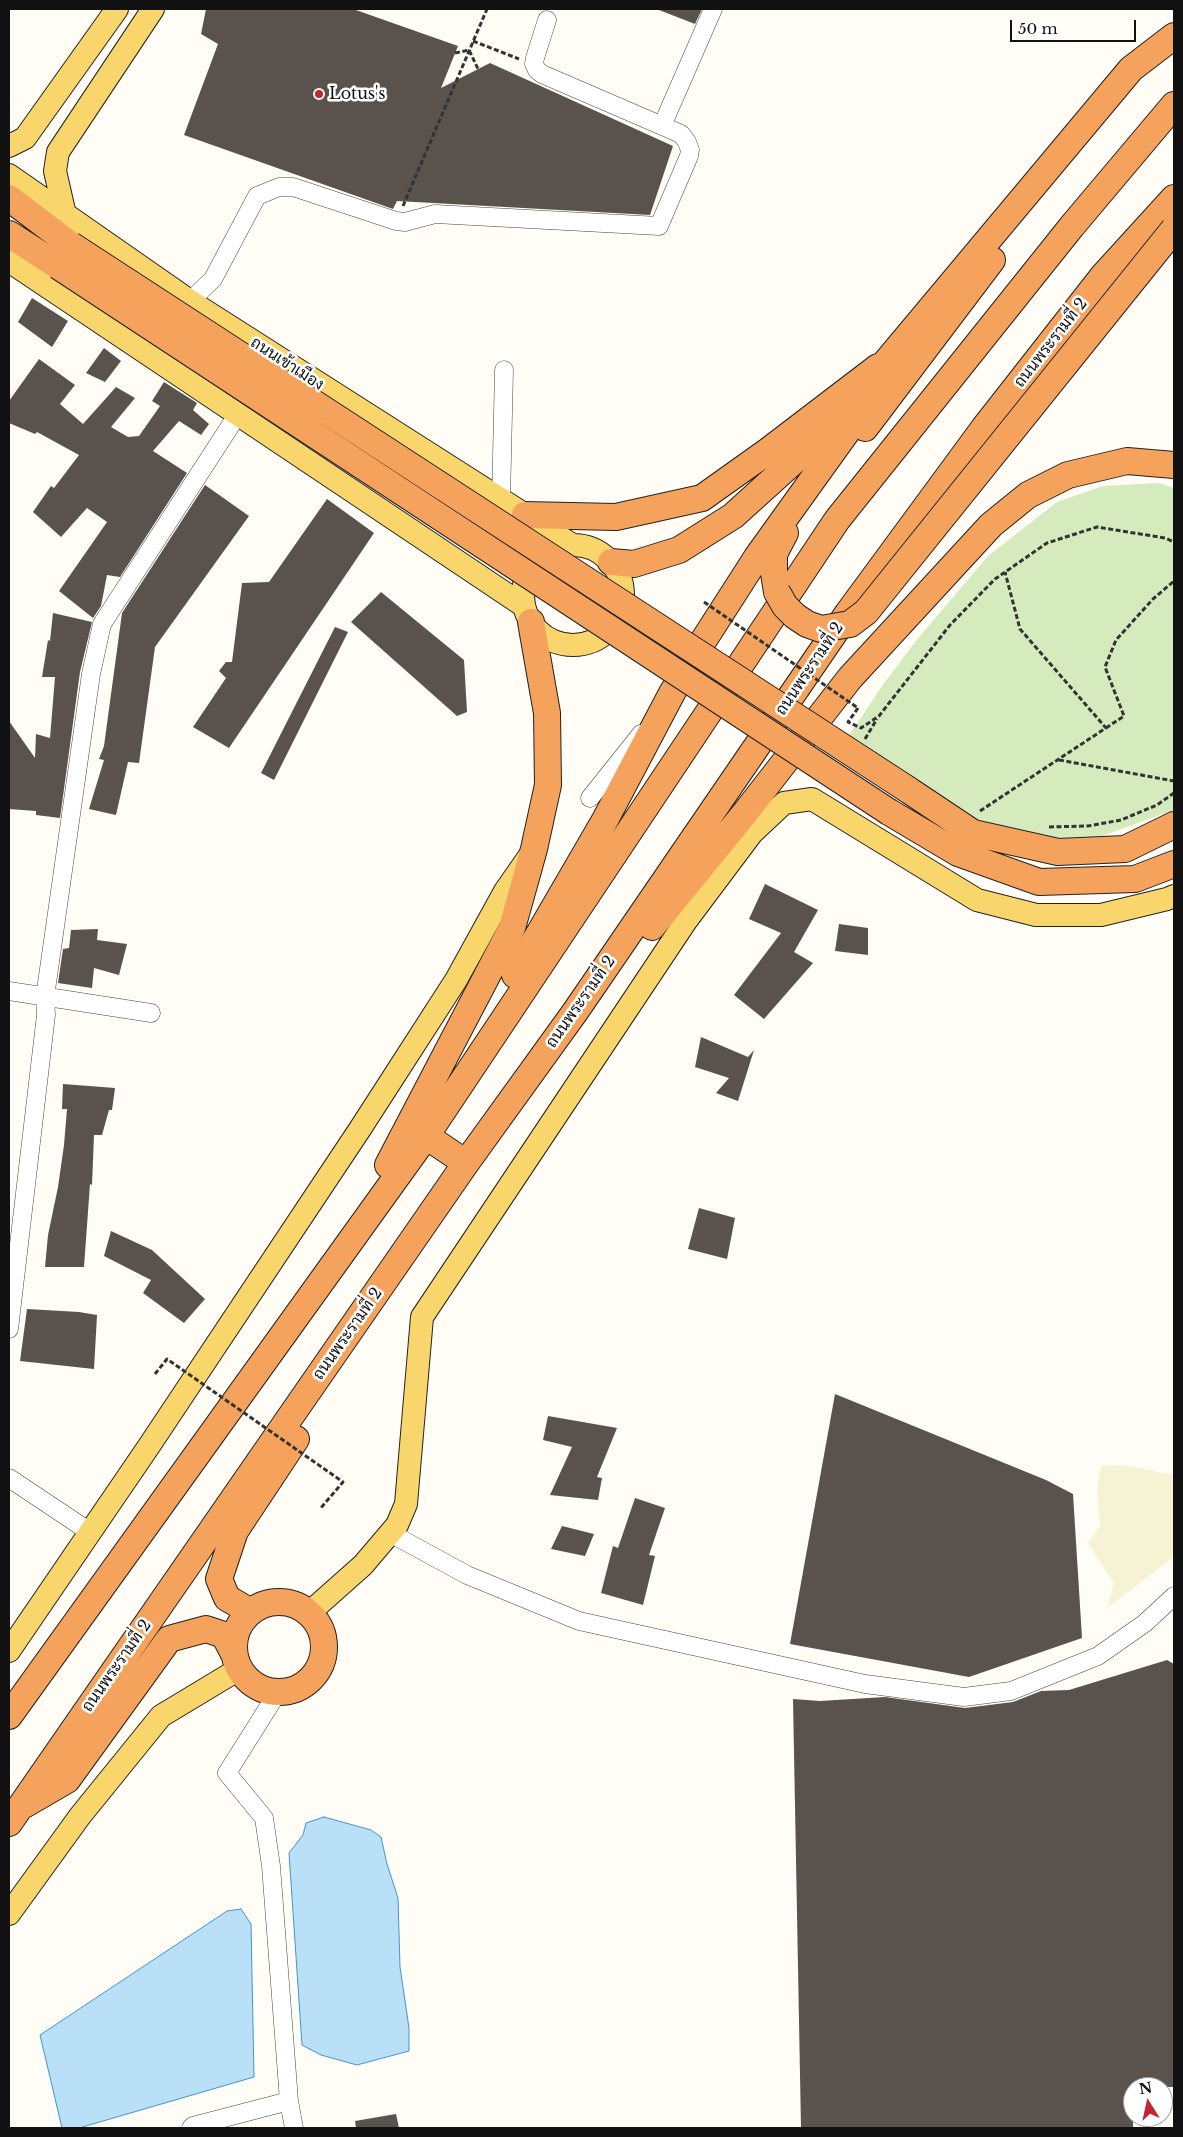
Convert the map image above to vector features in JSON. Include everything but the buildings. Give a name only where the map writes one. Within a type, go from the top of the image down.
[{"type":"highway","points":[[611,562],[634,564],[679,550],[733,516],[828,430],[1131,69],[1174,36]]},
{"type":"highway","points":[[1174,48],[1001,249],[785,533],[774,554],[776,590],[785,606],[807,624],[821,629],[850,624],[866,612],[1174,229]]},
{"type":"highway","points":[[9,1716],[426,1136],[837,520],[1072,226],[1174,105]]},
{"type":"highway","points":[[9,198],[64,256],[889,812],[958,854],[1039,882],[1135,878],[1174,864]]},
{"type":"highway","name":"ถนนพระรามที่ 2","points":[[14,1815],[466,1163],[575,1012],[848,612],[984,428],[1103,276],[1174,198]]},
{"type":"highway","points":[[9,234],[64,256],[907,789],[973,833],[1058,852],[1125,849],[1174,825]]},
{"type":"highway","points":[[525,515],[616,517],[702,498],[768,451],[887,361]]},
{"type":"highway","points":[[426,1136],[544,922],[605,820],[676,686],[698,649],[757,557],[851,426],[887,361]]},
{"type":"highway","points":[[575,1012],[652,927],[745,813],[850,678],[991,525],[1028,495],[1068,475],[1127,461],[1174,465]]},
{"type":"highway","points":[[624,601],[698,649]]},
{"type":"highway","points":[[347,1246],[512,928],[534,849],[548,785],[548,713],[527,614]]},
{"type":"highway","points":[[608,632],[676,686]]},
{"type":"highway","points":[[426,1136],[466,1163]]},
{"type":"highway","points":[[251,1612],[227,1598],[219,1580],[235,1531],[315,1410],[355,1323]]},
{"type":"highway","points":[[14,1815],[67,1780],[169,1639],[206,1629],[224,1635],[237,1661],[249,1681],[263,1689],[278,1692],[294,1690],[307,1682],[318,1671],[324,1656],[324,1640],[319,1626],[309,1613],[296,1605],[280,1602],[265,1604],[251,1612],[240,1624],[234,1638],[237,1661]]},
{"type":"main road","points":[[9,146],[25,138],[117,9]]},
{"type":"main road","points":[[65,215],[55,171],[58,152],[153,9]]},
{"type":"main road","name":"ถนนเข้าเมือง","points":[[9,176],[190,301],[501,500],[571,544],[589,546],[604,555],[616,567],[623,584],[624,601]]},
{"type":"main road","points":[[14,269],[238,414],[527,614],[543,635],[558,643],[576,645],[593,641],[608,632],[618,618],[624,601]]},
{"type":"main road","points":[[527,614],[523,591],[526,577],[533,564],[544,554],[557,547],[571,544]]},
{"type":"main road","points":[[309,1613],[363,1565],[397,1525],[406,1504],[422,1317],[686,921],[752,833],[784,803],[812,799],[977,900],[1036,915],[1101,915],[1174,896]]},
{"type":"main road","points":[[9,1651],[149,1446],[360,1129],[456,980],[505,891],[534,849]]},
{"type":"main road","points":[[9,1914],[80,1816],[161,1716],[237,1661]]},
{"type":"street","points":[[662,126],[713,9]]},
{"type":"street","points":[[190,301],[213,279],[257,196],[279,187],[293,187],[396,221],[405,222],[435,214],[659,226],[690,150],[681,134],[542,74],[534,64],[547,20]]},
{"type":"street","points":[[501,500],[504,370]]},
{"type":"street","points":[[9,1329],[46,1015],[45,997],[91,674],[102,624],[238,414]]},
{"type":"street","points":[[590,798],[676,686]]},
{"type":"street","points":[[9,991],[152,1014]]},
{"type":"street","points":[[9,1478],[90,1532]]},
{"type":"street","points":[[390,1532],[466,1575],[579,1621],[865,1684],[964,1697],[1011,1691],[1098,1656],[1145,1623],[1174,1596]]},
{"type":"street","points":[[278,1692],[227,1773],[264,1818],[271,1866],[289,2101],[294,2128]]},
{"type":"street","points":[[191,2128],[289,2101]]},
{"type":"path","points":[[396,221],[486,9]]},
{"type":"path","points":[[473,41],[534,64]]},
{"type":"path","points":[[455,53],[469,50]]},
{"type":"path","points":[[469,50],[478,70]]},
{"type":"path","points":[[863,743],[879,716],[950,625],[1005,572],[1047,543],[1097,527],[1165,538],[1174,542]]},
{"type":"path","points":[[1005,572],[1020,629],[1106,728]]},
{"type":"path","points":[[980,811],[1124,716],[1105,667],[1116,640],[1153,599],[1174,581]]},
{"type":"path","points":[[704,602],[858,708],[848,722],[861,728],[879,716]]},
{"type":"path","points":[[1059,760],[1174,781]]},
{"type":"path","points":[[1045,826],[1088,826],[1122,820],[1157,805],[1174,793]]},
{"type":"path","points":[[973,809],[986,814]]},
{"type":"path","points":[[155,1374],[167,1359],[343,1482],[320,1509]]},
{"type":"shaded area","points":[[1124,1465],[1174,1475],[1174,1557],[1107,1608],[1114,1584],[1088,1543],[1100,1526],[1097,1487],[1101,1466]]},
{"type":"green space","points":[[1159,483],[1174,488],[1174,810],[1099,837],[1069,840],[1039,839],[975,823],[846,740],[882,686],[915,642],[988,556],[1057,502],[1103,486]]},
{"type":"water","points":[[324,1817],[371,1830],[381,1837],[398,1898],[400,1967],[409,2028],[409,2051],[357,2065],[321,2055],[302,2045],[289,1853],[303,1835],[306,1823]]},
{"type":"water","points":[[241,1909],[251,1924],[254,2077],[79,2128],[62,2128],[40,2035],[227,1911]]},
{"type":"place","name":"Lotus's","points":[[319,94]]}]
